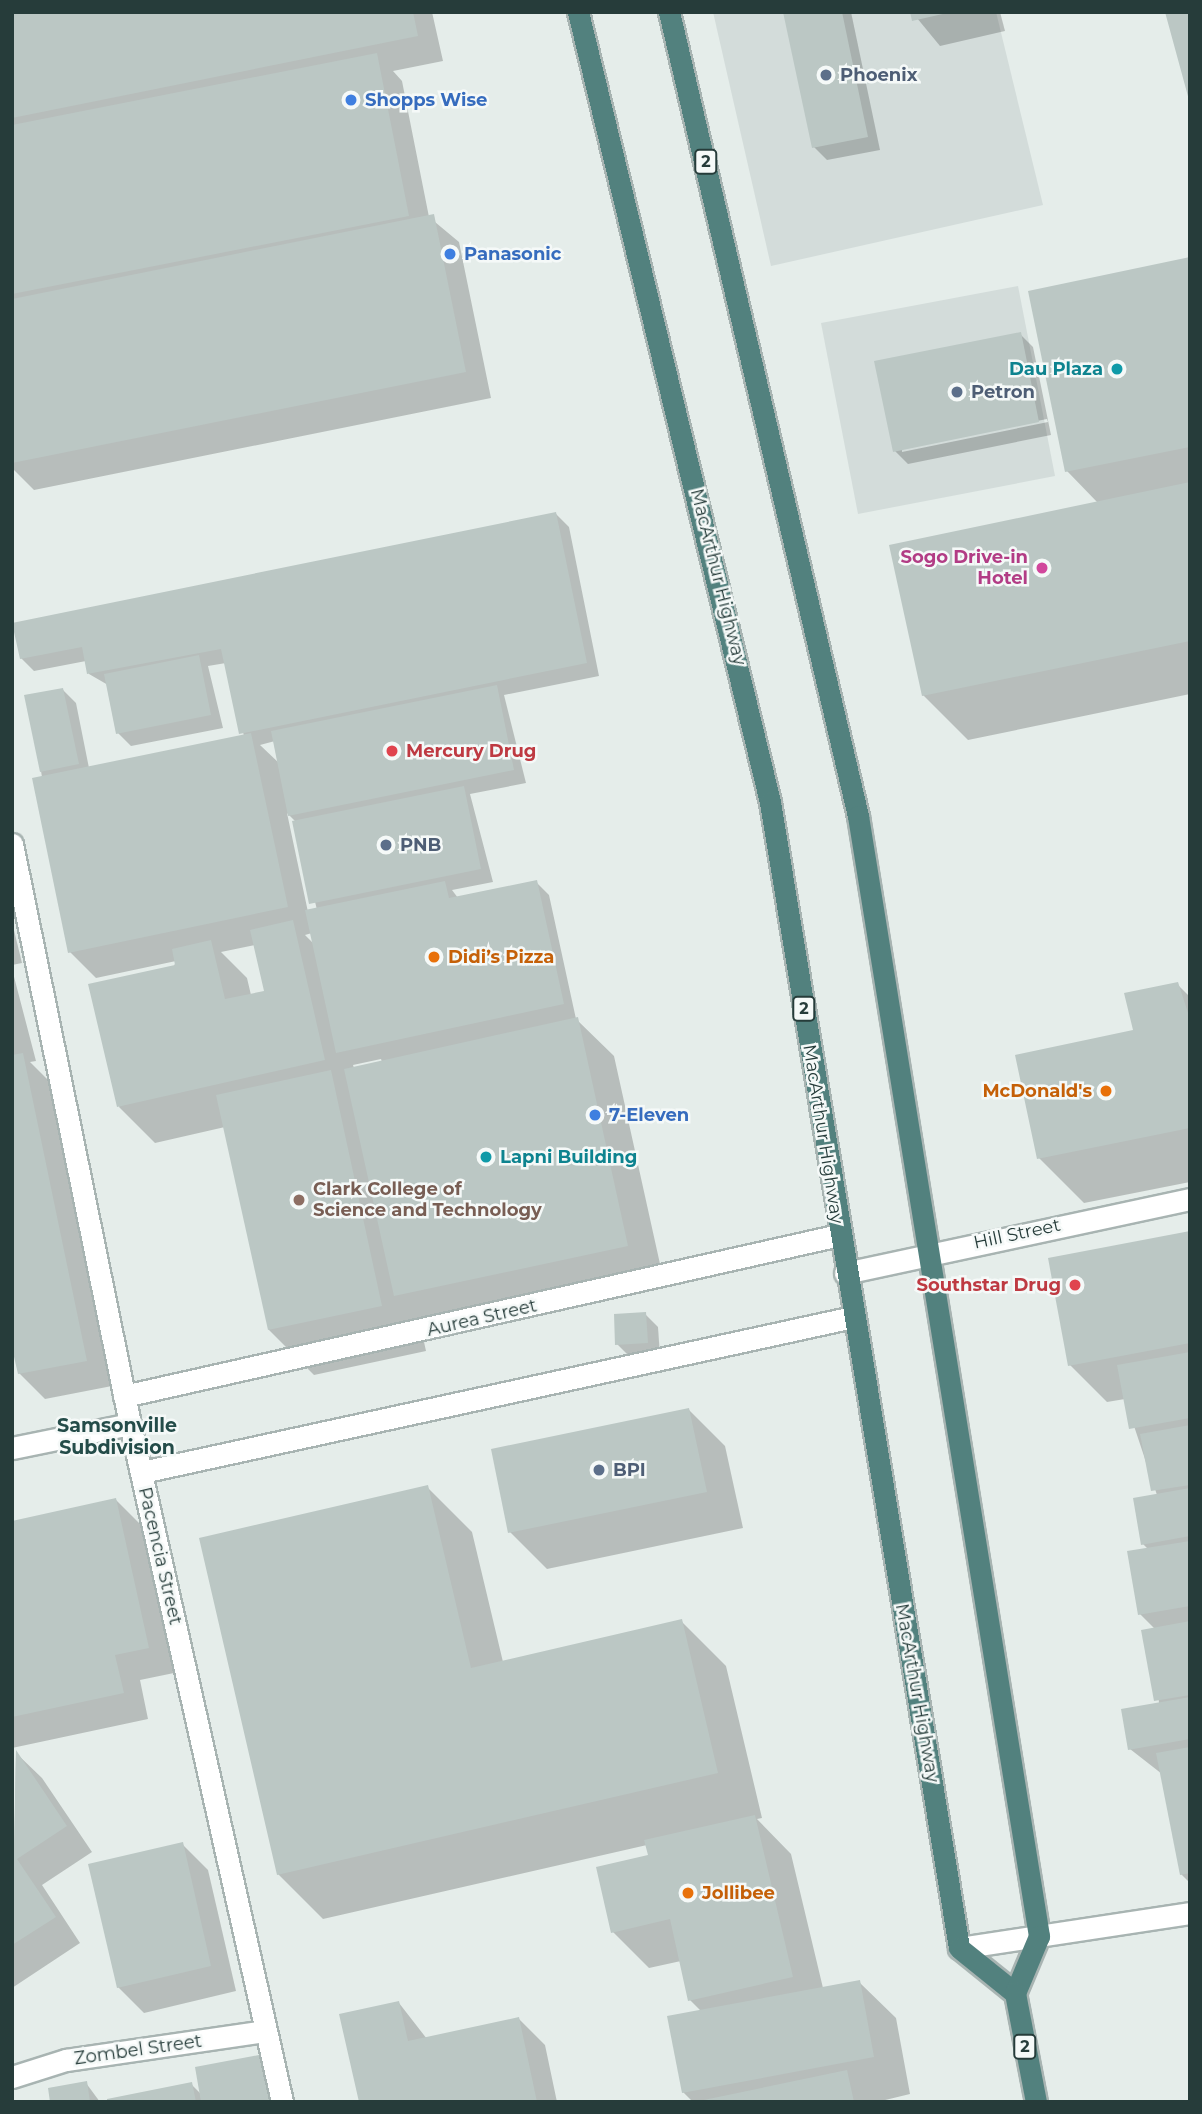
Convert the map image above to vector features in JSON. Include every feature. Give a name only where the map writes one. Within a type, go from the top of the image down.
[{"type":"highway","name":"MacArthur Highway","points":[[578,12],[769,802],[959,1948]]},
{"type":"highway","name":"2","points":[[669,12],[858,816],[1039,1936]]},
{"type":"highway","points":[[959,1948],[1015,1993],[1039,1936]]},
{"type":"highway","name":"2","points":[[1015,1993],[1036,2102]]},
{"type":"street","name":"Pacencia Street","points":[[12,844],[130,1424],[282,2102]]},
{"type":"street","name":"Hill Street","points":[[845,1273],[1190,1199]]},
{"type":"street","name":"Aurea Street","points":[[124,1396],[839,1235]]},
{"type":"street","points":[[142,1472],[853,1317]]},
{"type":"street","points":[[12,1448],[130,1424]]},
{"type":"street","points":[[959,1948],[1190,1913]]},
{"type":"street","name":"Zombel Street","points":[[12,2077],[66,2060],[266,2031]]},
{"type":"shaded area","points":[[713,12],[996,12],[1043,205],[771,266]]},
{"type":"shaded area","points":[[1018,286],[1055,476],[858,514],[821,323]]},
{"type":"building","points":[[12,12],[413,12],[418,36],[12,118]]},
{"type":"building","name":"Phoenix","points":[[783,12],[842,12],[868,137],[812,148]]},
{"type":"building","points":[[910,12],[947,12],[947,13],[912,21]]},
{"type":"building","points":[[1165,12],[1190,12],[1190,100],[1189,100]]},
{"type":"building","points":[[377,53],[409,216],[12,294],[12,125]]},
{"type":"building","points":[[434,214],[466,372],[12,463],[12,299]]},
{"type":"building","name":"Dau Plaza","points":[[1190,257],[1190,447],[1065,472],[1028,291]]},
{"type":"building","name":"Petron","points":[[1021,332],[1039,422],[893,452],[874,361]]},
{"type":"building","name":"Sogo Drive-in Hotel","points":[[1190,482],[1190,641],[922,696],[889,545]]},
{"type":"building","points":[[556,512],[587,663],[239,734],[221,649],[87,674],[82,647],[20,659],[12,623]]},
{"type":"building","points":[[199,655],[211,715],[116,734],[104,674]]},
{"type":"building","name":"Mercury Drug","points":[[497,685],[514,770],[288,816],[271,731]]},
{"type":"building","points":[[63,688],[79,764],[40,772],[24,695]]},
{"type":"building","points":[[251,733],[288,907],[68,953],[32,778]]},
{"type":"building","name":"PNB","points":[[464,786],[481,869],[309,904],[292,821]]},
{"type":"building","name":"Didi’s Pizza","points":[[537,880],[564,1004],[336,1053],[305,910],[445,881],[449,898]]},
{"type":"building","points":[[293,920],[325,1060],[117,1107],[88,984],[175,965],[172,949],[211,940],[225,999],[264,991],[250,930]]},
{"type":"building","name":"McDonald's","points":[[1178,982],[1190,1019],[1190,1128],[1037,1159],[1015,1055],[1133,1030],[1124,993]]},
{"type":"building","name":"Lapni Building","points":[[578,1017],[628,1246],[394,1296],[344,1069]]},
{"type":"building","points":[[23,1053],[87,1361],[18,1374],[12,1348],[12,1055]]},
{"type":"building","name":"Clark College of Science and Technology","points":[[331,1070],[382,1306],[268,1330],[216,1095]]},
{"type":"building","points":[[1190,1231],[1190,1343],[1068,1366],[1048,1258]]},
{"type":"building","points":[[646,1312],[648,1343],[615,1345],[614,1314]]},
{"type":"building","points":[[1190,1352],[1190,1418],[1129,1429],[1117,1365]]},
{"type":"building","name":"BPI","points":[[689,1408],[707,1492],[508,1533],[491,1449]]},
{"type":"building","points":[[1190,1425],[1190,1485],[1151,1491],[1140,1434]]},
{"type":"building","points":[[428,1485],[471,1668],[682,1619],[718,1773],[277,1875],[199,1538]]},
{"type":"building","points":[[1190,1488],[1190,1536],[1141,1545],[1133,1498]]},
{"type":"building","points":[[116,1498],[149,1648],[115,1655],[124,1693],[12,1717],[12,1521]]},
{"type":"building","points":[[1190,1541],[1190,1606],[1138,1615],[1127,1551]]},
{"type":"building","points":[[1190,1621],[1190,1695],[1154,1701],[1141,1630]]},
{"type":"building","points":[[1190,1697],[1190,1739],[1128,1750],[1121,1709]]},
{"type":"building","points":[[1190,1747],[1190,1873],[1180,1875],[1156,1753]]},
{"type":"building","points":[[16,1750],[67,1826],[17,1859],[56,1917],[12,1945]]},
{"type":"building","name":"Jollibee","points":[[755,1815],[793,1977],[688,2001],[670,1919],[611,1933],[596,1867],[648,1855],[644,1840]]},
{"type":"building","points":[[183,1842],[211,1966],[117,1988],[88,1864]]},
{"type":"building","points":[[860,1980],[874,2057],[682,2093],[667,2016]]},
{"type":"building","points":[[399,2001],[408,2041],[519,2017],[537,2102],[359,2102],[339,2014]]},
{"type":"building","points":[[264,2054],[272,2102],[201,2102],[195,2067]]},
{"type":"building","points":[[847,2070],[854,2102],[699,2102],[699,2101]]},
{"type":"building","points":[[87,2081],[90,2102],[50,2102],[48,2088]]},
{"type":"building","points":[[192,2082],[196,2102],[107,2102],[107,2099]]},
{"type":"place","name":"Phoenix","points":[[826,75]]},
{"type":"place","name":"Shopps Wise","points":[[351,100]]},
{"type":"place","name":"Panasonic","points":[[450,254]]},
{"type":"place","name":"Dau Plaza","points":[[1117,369]]},
{"type":"place","name":"Petron","points":[[957,392]]},
{"type":"place","name":"Sogo Drive-in Hotel","points":[[1042,568]]},
{"type":"place","name":"Mercury Drug","points":[[392,751]]},
{"type":"place","name":"PNB","points":[[386,845]]},
{"type":"place","name":"Didi’s Pizza","points":[[434,957]]},
{"type":"place","name":"McDonald's","points":[[1106,1091]]},
{"type":"place","name":"7-Eleven","points":[[595,1115]]},
{"type":"place","name":"Lapni Building","points":[[486,1157]]},
{"type":"place","name":"Clark College of Science and Technology","points":[[299,1200]]},
{"type":"place","name":"Southstar Drug","points":[[1075,1285]]},
{"type":"place","name":"BPI","points":[[599,1470]]},
{"type":"place","name":"Jollibee","points":[[688,1893]]},
{"type":"district","name":"Samsonville Subdivision","points":[[117,1437]]}]
